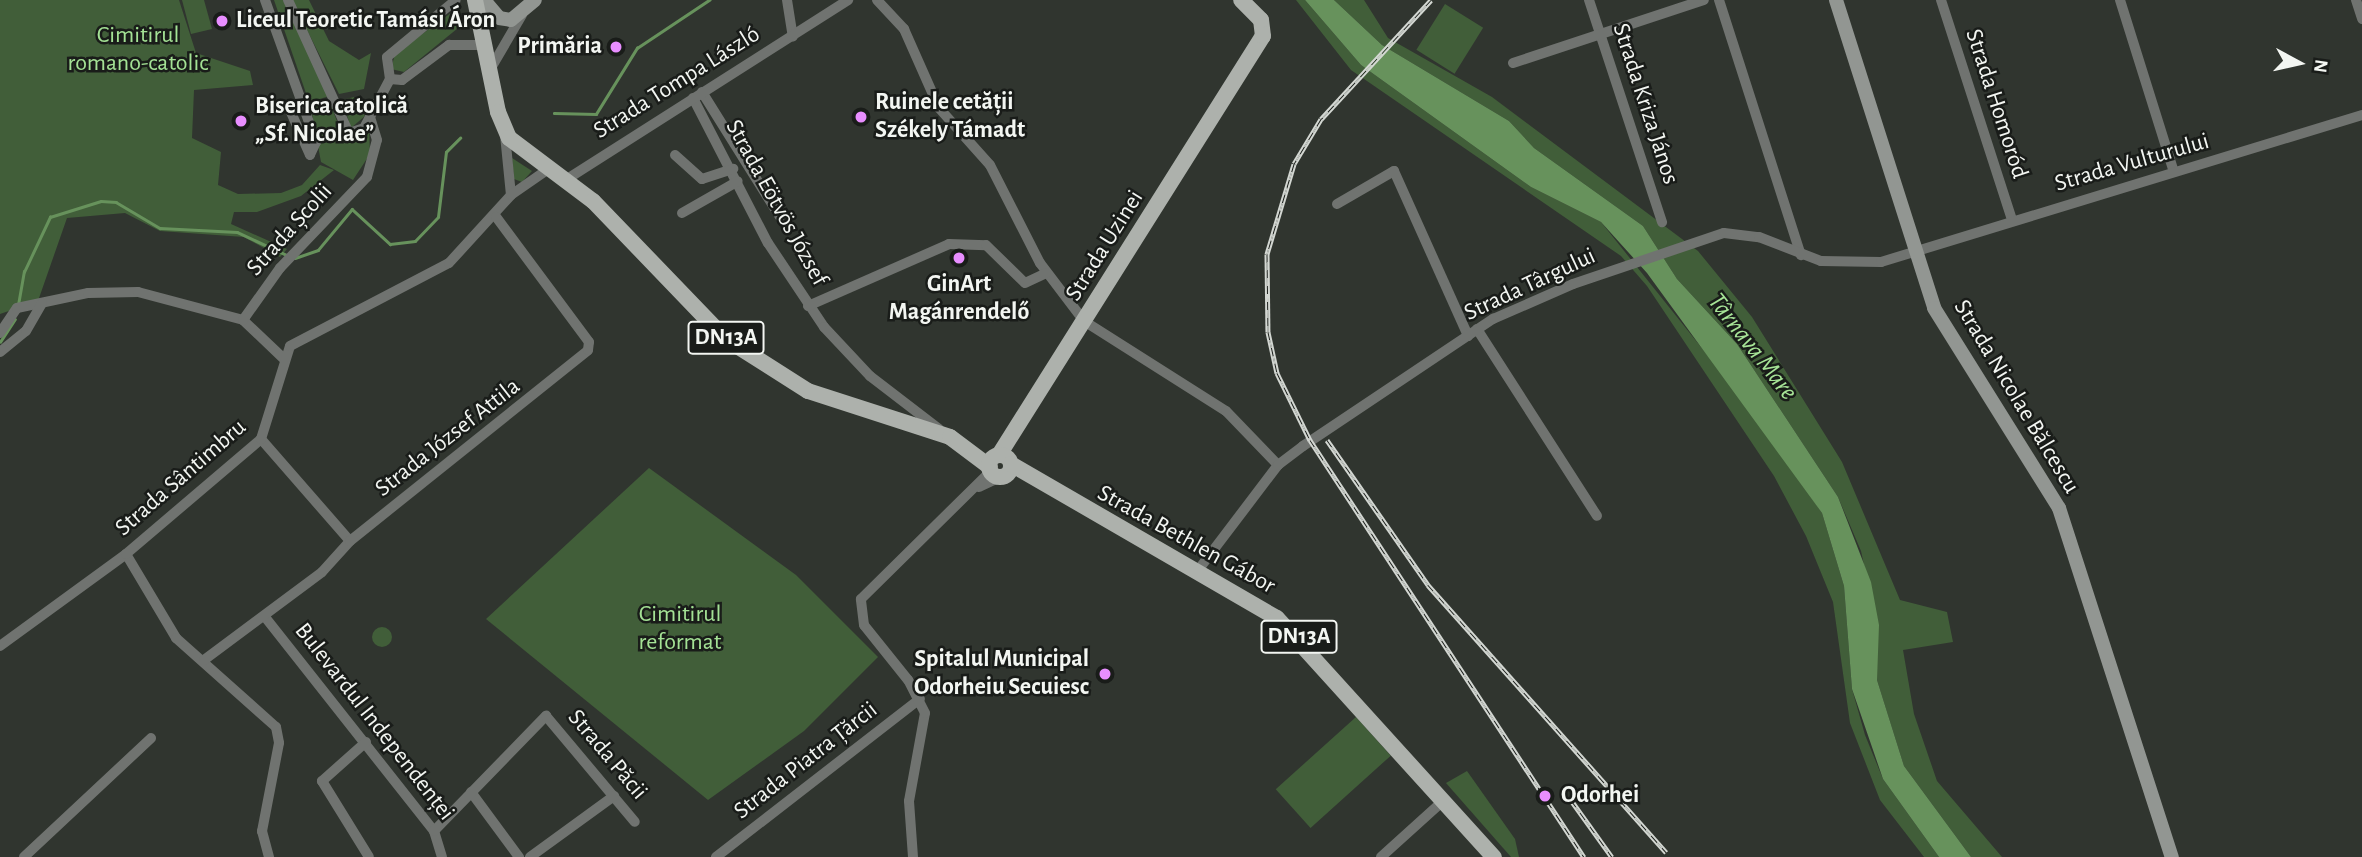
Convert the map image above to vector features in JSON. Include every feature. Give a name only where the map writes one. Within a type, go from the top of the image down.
[{"type":"main road","points":[[475,0],[490,82],[504,131]]},
{"type":"main road","points":[[484,0],[502,19],[522,15],[535,0]]},
{"type":"main road","name":"Strada Uzinei","points":[[1000,466],[1012,441],[1084,321],[1239,77],[1264,29],[1241,0]]},
{"type":"main road","name":"Strada Nicolae Bălcescu","points":[[1836,0],[1915,252],[1945,327],[2059,508],[2172,857]]},
{"type":"main road","name":"DN13A","points":[[504,131],[547,170],[593,201],[742,351],[824,399],[950,437],[1000,466]]},
{"type":"main road","name":"Strada Bethlen Gábor","points":[[1000,466],[1199,569],[1261,607],[1311,648],[1494,857]]},
{"type":"street","points":[[265,0],[316,142],[310,155],[290,110]]},
{"type":"street","points":[[288,0],[347,131],[360,132],[390,79],[387,57],[456,0]]},
{"type":"street","points":[[787,0],[793,37]]},
{"type":"street","name":"Strada Tompa László","points":[[564,181],[848,0]]},
{"type":"street","points":[[877,0],[904,29],[945,116],[1003,185],[1046,273],[1084,321],[1226,411],[1278,465]]},
{"type":"street","name":"Strada Kriza János","points":[[1590,0],[1662,222]]},
{"type":"street","points":[[1513,63],[1704,0]]},
{"type":"street","points":[[1719,0],[1801,255]]},
{"type":"street","name":"Strada Homoród","points":[[1941,0],[2012,220]]},
{"type":"street","points":[[2120,0],[2174,172]]},
{"type":"street","points":[[2356,0],[2362,19]]},
{"type":"street","points":[[490,82],[495,56],[522,15]]},
{"type":"street","points":[[390,79],[402,80],[449,45],[483,45]]},
{"type":"street","points":[[698,95],[780,217]]},
{"type":"street","name":"Strada Eötvös József","points":[[698,95],[738,181],[808,306],[845,352],[903,403],[950,437]]},
{"type":"street","name":"Strada Vulturului","points":[[1915,252],[2012,220],[2362,115]]},
{"type":"street","name":"Strada Școlii","points":[[243,320],[293,253],[368,177],[377,140],[370,117]]},
{"type":"street","points":[[504,131],[511,195]]},
{"type":"street","points":[[675,155],[702,179],[733,169]]},
{"type":"street","points":[[0,333],[23,306],[88,293],[138,292],[243,320],[283,358],[294,343],[449,263],[496,217],[511,195],[547,170]]},
{"type":"street","points":[[1337,204],[1394,171],[1472,332],[1597,516]]},
{"type":"street","points":[[682,213],[738,181]]},
{"type":"street","name":"Strada József Attila","points":[[204,660],[265,617],[350,541],[590,346],[496,217]]},
{"type":"street","name":"Strada Târgului","points":[[1199,569],[1278,465],[1472,332],[1601,274],[1670,247],[1736,233],[1801,255],[1853,264],[1915,252]]},
{"type":"street","points":[[808,306],[927,249],[986,245],[1025,283],[1046,273]]},
{"type":"street","points":[[0,352],[26,331],[42,303]]},
{"type":"street","name":"Strada Sântimbru","points":[[0,646],[127,554],[261,439],[283,358]]},
{"type":"street","points":[[891,420],[903,403]]},
{"type":"street","points":[[261,439],[350,541]]},
{"type":"street","points":[[913,857],[909,801],[925,728],[920,699],[864,625],[861,599],[1000,466]]},
{"type":"street","points":[[127,554],[165,625],[278,732],[263,819],[269,857]]},
{"type":"street","name":"Bulevardul Independenței","points":[[265,617],[434,831],[442,857]]},
{"type":"street","name":"Strada Piatra Țărcii","points":[[716,857],[920,699]]},
{"type":"street","name":"Strada Păcii","points":[[471,792],[546,716],[635,822]]},
{"type":"street","points":[[24,857],[151,738]]},
{"type":"street","points":[[366,742],[322,781],[369,857]]},
{"type":"street","points":[[434,831],[471,792],[519,857]]},
{"type":"street","points":[[530,857],[614,796]]},
{"type":"street","points":[[1381,857],[1444,800]]},
{"type":"green space","name":"Cimitirul romano-catolic","points":[[0,0],[179,0],[196,53],[250,71],[253,85],[194,90],[192,138],[221,152],[218,185],[238,194],[281,193],[302,185],[320,165],[334,170],[301,196],[257,212],[234,212],[231,224],[287,249],[280,257],[244,237],[160,231],[125,213],[67,218],[38,301],[0,314]]},
{"type":"green space","points":[[182,0],[204,0],[212,29],[191,34]]},
{"type":"green space","points":[[274,0],[283,0],[330,96],[309,102]]},
{"type":"green space","points":[[292,0],[309,0],[329,41],[359,60],[371,53],[364,89],[339,94]]},
{"type":"green space","points":[[1296,0],[1305,0],[1361,65],[1531,187],[1601,222],[1757,417],[1822,513],[1844,586],[1852,689],[1865,735],[1883,779],[1939,857],[1924,857],[1880,800],[1850,723],[1833,602],[1806,536],[1774,476],[1647,286],[1621,256],[1351,70]]},
{"type":"green space","points":[[1334,0],[1364,0],[1388,38],[1492,97],[1698,251],[1752,317],[1842,462],[1900,600],[1947,612],[1953,642],[1903,650],[1914,714],[1937,781],[2002,857],[1971,857],[1904,766],[1877,680],[1876,620],[1861,551],[1838,497],[1737,344],[1677,279],[1643,226],[1534,148],[1509,121],[1382,45]]},
{"type":"green space","points":[[1445,4],[1483,28],[1455,74],[1416,50]]},
{"type":"green space","points":[[459,7],[463,24],[404,72],[391,69],[395,54]]},
{"type":"green space","points":[[354,97],[365,116],[351,128],[342,100]]},
{"type":"green space","points":[[330,103],[343,137],[357,138],[369,125],[370,154],[353,180],[321,162],[311,108]]},
{"type":"green space","points":[[512,158],[532,171],[522,182],[514,179]]},
{"type":"green space","name":"Cimitirul reformat","points":[[649,468],[796,575],[878,657],[804,731],[708,800],[486,619]]},
{"type":"green space","points":[[382,627],[389,630],[392,637],[389,644],[382,647],[375,644],[372,637],[375,630]]},
{"type":"green space","points":[[1356,717],[1391,756],[1311,828],[1276,789]]},
{"type":"green space","points":[[1467,771],[1515,839],[1519,857],[1511,857],[1446,783]]},
{"type":"shaded area","points":[[1305,0],[1334,0],[1382,45],[1509,121],[1534,148],[1643,226],[1677,279],[1737,344],[1838,497],[1871,582],[1879,625],[1877,680],[1904,766],[1971,857],[1939,857],[1883,779],[1852,689],[1844,586],[1822,513],[1647,273],[1601,222],[1531,187],[1361,65]]},
{"type":"waterway","points":[[554,113],[596,114],[637,48],[709,0]]},
{"type":"waterway","points":[[295,258],[318,250],[352,209],[390,244],[415,241],[438,217],[446,152],[460,138]]},
{"type":"waterway","points":[[18,305],[24,272],[50,217],[101,201],[116,202],[160,228],[237,232],[289,256]]},
{"type":"waterway","points":[[0,342],[15,319]]},
{"type":"railway","points":[[1431,0],[1321,119],[1294,164],[1267,254],[1268,332],[1277,373],[1310,440],[1584,857]]},
{"type":"railway","points":[[1327,440],[1428,585],[1666,852]]},
{"type":"railway","points":[[1571,800],[1612,857]]},
{"type":"place","name":"Liceul Teoretic Tamási Áron","points":[[222,21]]},
{"type":"place","name":"Primăria","points":[[616,47]]},
{"type":"place","name":"Ruinele cetății Székely Támadt","points":[[861,117]]},
{"type":"place","name":"Biserica catolică „Sf. Nicolae”","points":[[241,121]]},
{"type":"place","name":"GinArt Magánrendelő","points":[[959,258]]},
{"type":"place","name":"Spitalul Municipal Odorheiu Secuiesc","points":[[1105,674]]},
{"type":"place","name":"Odorhei","points":[[1545,796]]},
{"type":"water label","name":"Târnava Mare","points":[[1752,347]]}]
